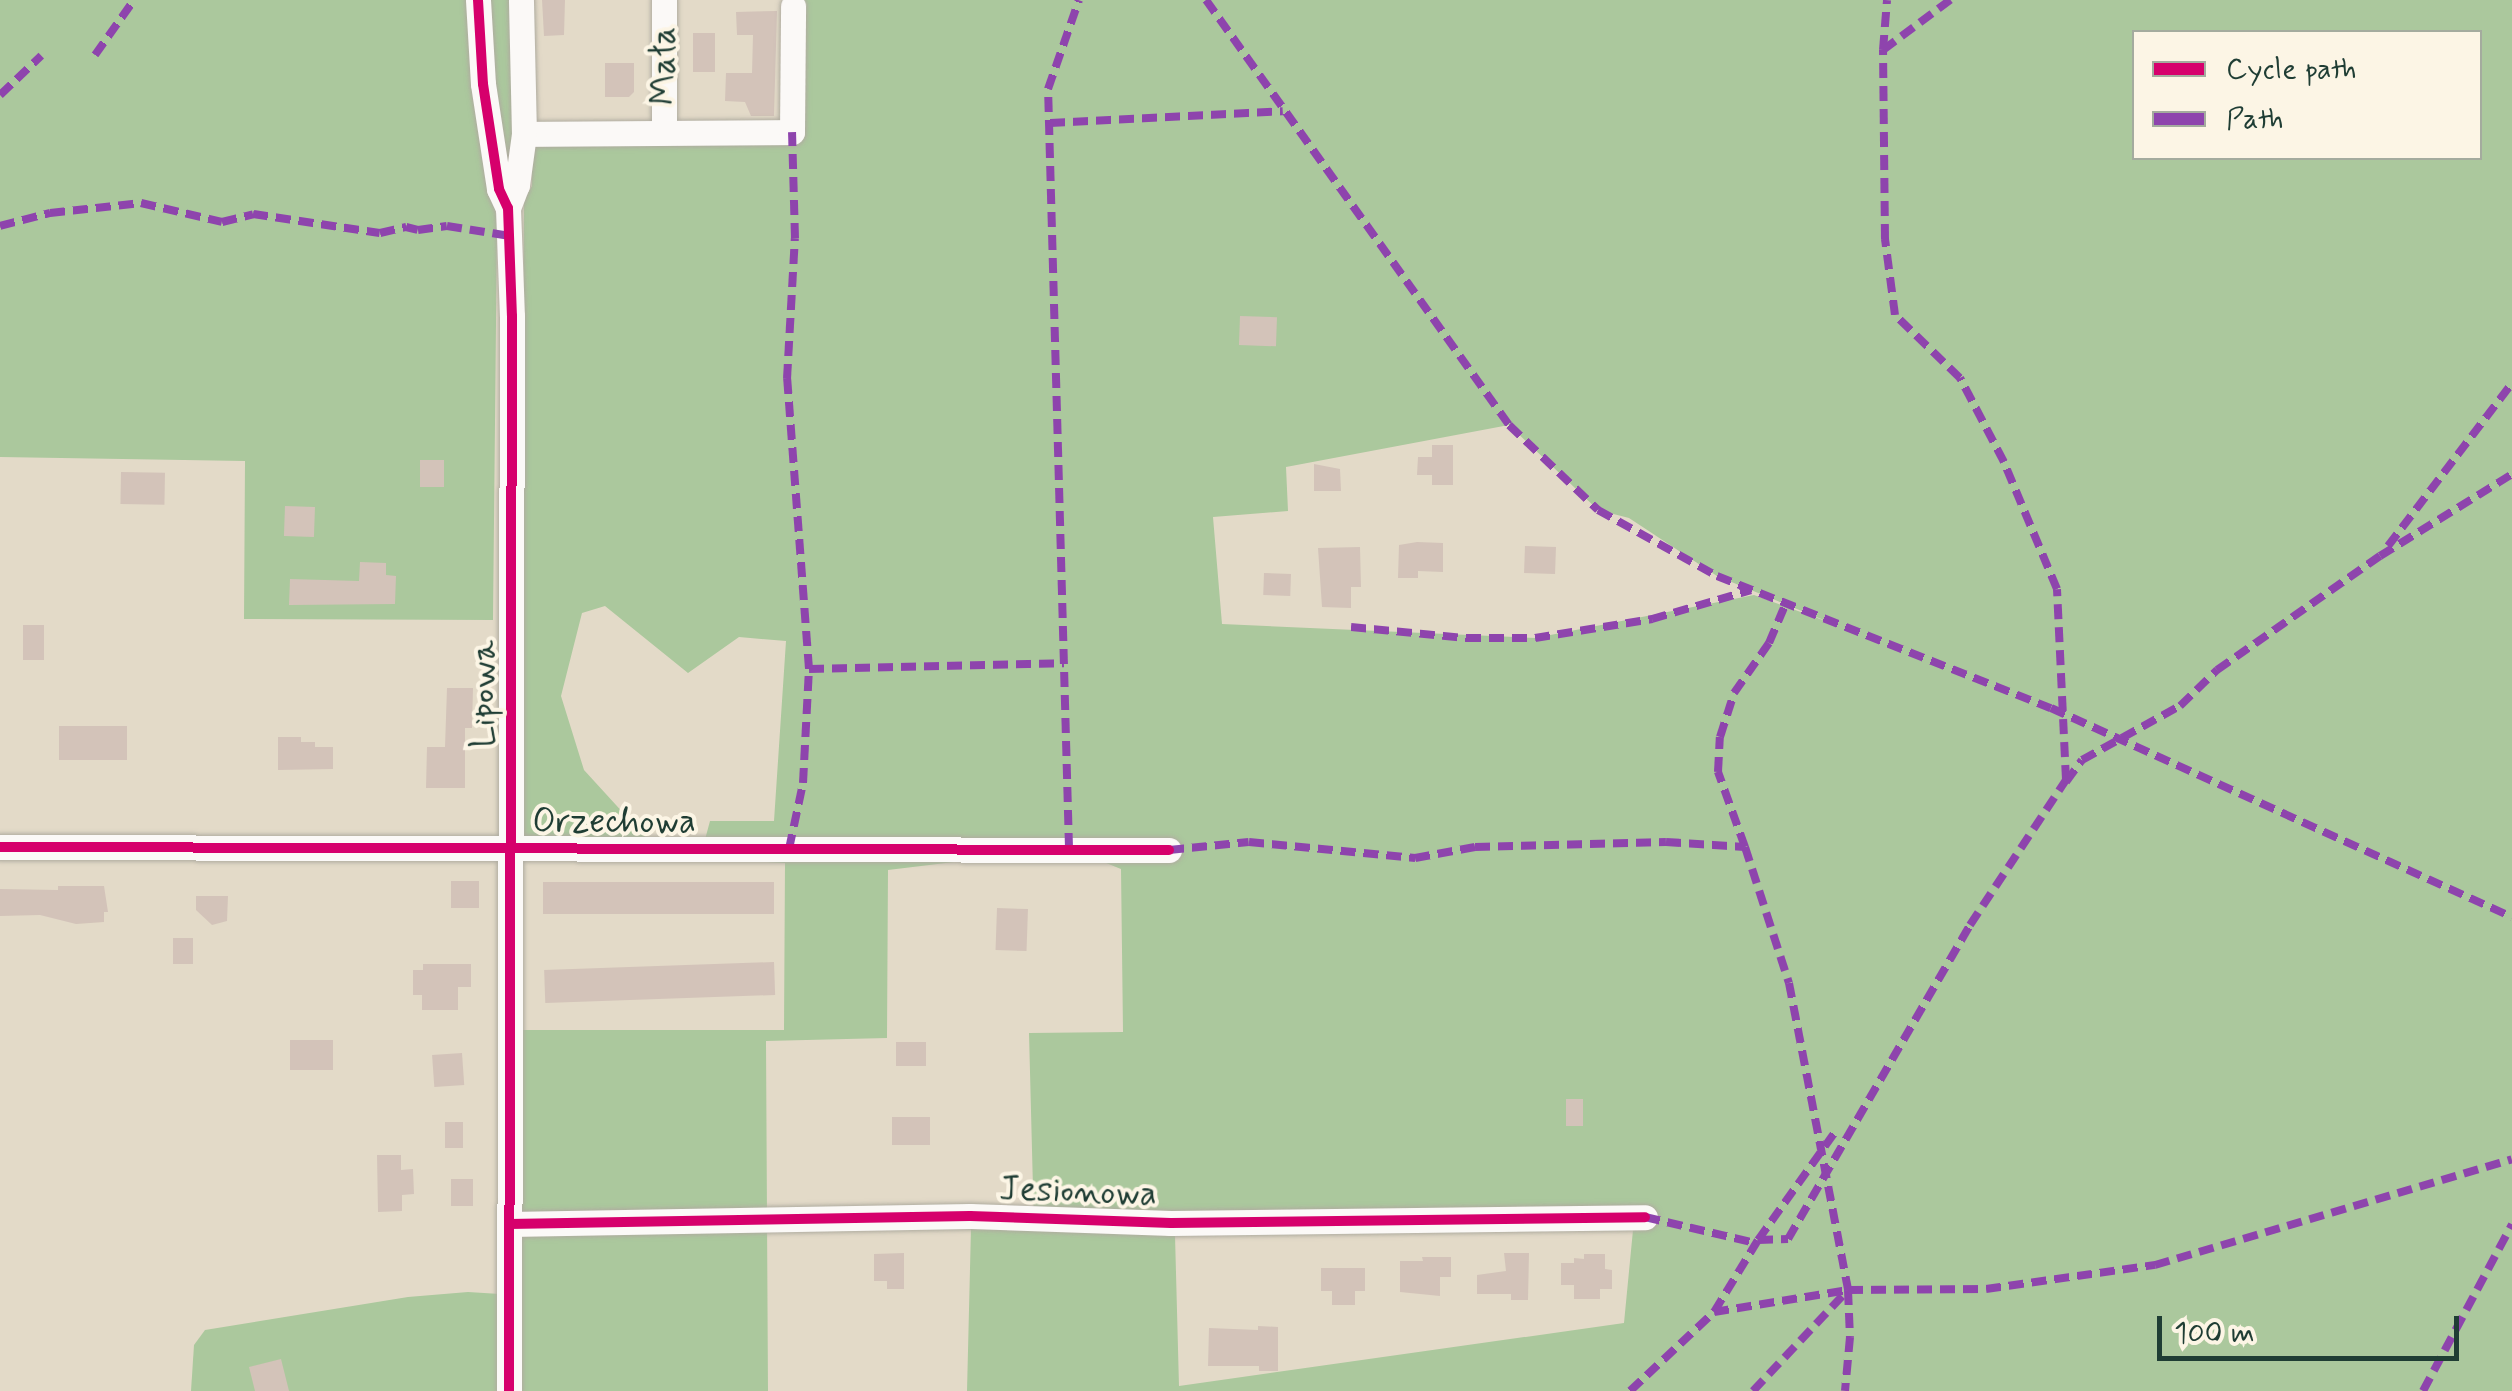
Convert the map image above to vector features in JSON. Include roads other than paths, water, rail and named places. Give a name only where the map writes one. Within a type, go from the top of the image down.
[{"type":"street","name":"Lipowa","points":[[478,0],[486,102],[499,189],[508,208]]},
{"type":"street","name":"Lipowa","points":[[509,1391],[508,208],[518,185],[524,134],[522,0]]},
{"type":"street","name":"Mała","points":[[664,0],[664,131]]},
{"type":"street","points":[[524,134],[792,132],[793,6]]},
{"type":"street","name":"Orzechowa","points":[[0,847],[1169,850]]},
{"type":"street","name":"Jesionowa","points":[[509,1224],[970,1216],[1171,1223],[1645,1217]]}]
